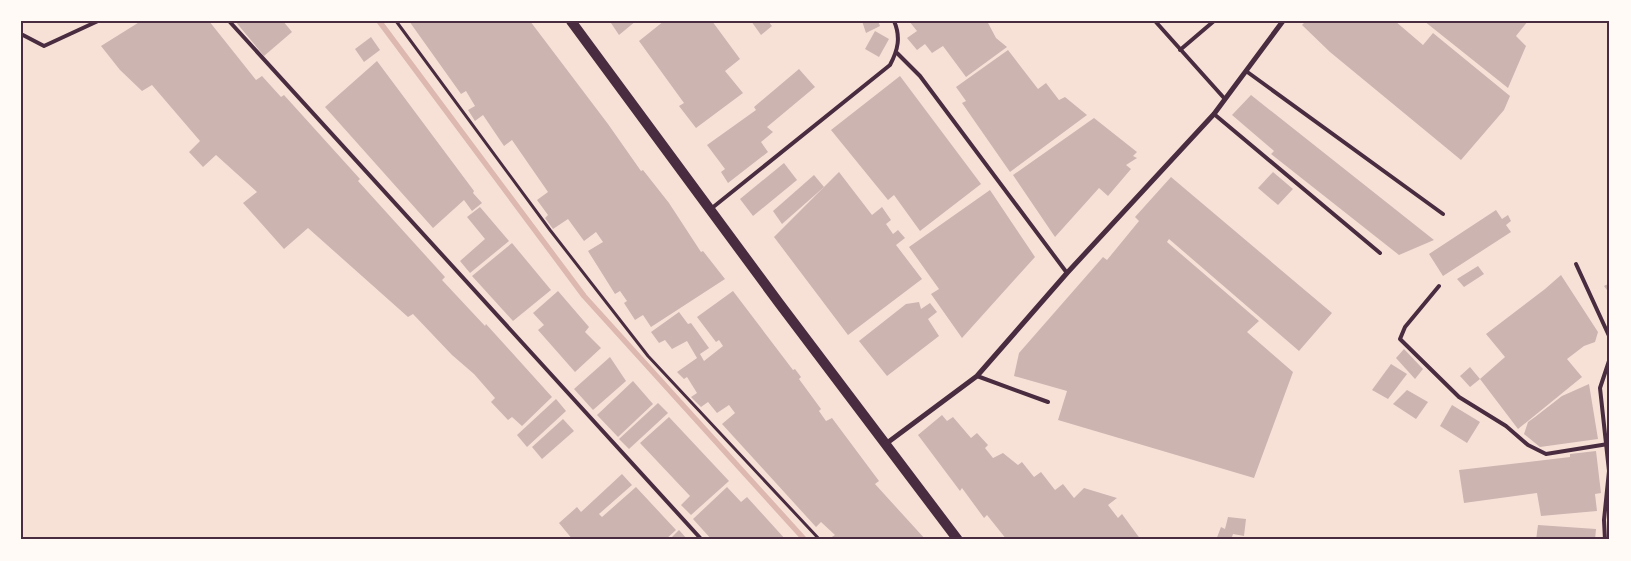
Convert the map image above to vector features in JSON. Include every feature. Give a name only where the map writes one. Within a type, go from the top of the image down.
[{"type":"main road","points":[[571,21],[710,210],[887,443],[958,540]]},
{"type":"street","points":[[887,443],[977,376],[1067,273],[1214,114],[1224,98],[1283,21]]},
{"type":"lane","points":[[21,34],[44,46],[98,21]]},
{"type":"lane","points":[[229,21],[702,540]]},
{"type":"lane","points":[[710,210],[890,65],[897,52],[899,32],[894,21]]},
{"type":"lane","points":[[1155,21],[1224,98]]},
{"type":"lane","points":[[1180,50],[1214,21]]},
{"type":"lane","points":[[897,52],[920,76],[1067,273]]},
{"type":"lane","points":[[1246,71],[1443,214]]},
{"type":"lane","points":[[1214,114],[1380,253]]},
{"type":"lane","points":[[1576,264],[1610,338]]},
{"type":"lane","points":[[1439,286],[1405,327],[1400,339],[1459,397],[1506,426],[1528,445],[1546,454],[1608,444]]},
{"type":"lane","points":[[1605,540],[1604,520],[1609,470],[1608,444],[1600,388],[1610,358]]},
{"type":"lane","points":[[977,376],[1048,402]]},
{"type":"path","points":[[396,21],[550,230],[648,356],[820,540]]},
{"type":"building","points":[[141,21],[209,21],[256,80],[262,76],[281,97],[284,95],[360,179],[358,181],[445,277],[442,280],[485,326],[486,324],[552,397],[522,426],[512,417],[508,420],[491,402],[495,398],[474,374],[452,355],[413,314],[408,317],[308,228],[284,249],[243,203],[257,192],[216,155],[203,167],[189,152],[200,141],[152,85],[142,91],[120,70],[101,46]]},
{"type":"building","points":[[235,21],[283,21],[292,32],[264,56]]},
{"type":"building","points":[[409,21],[530,21],[641,171],[643,170],[669,203],[701,252],[703,251],[725,279],[651,327],[643,315],[635,320],[624,303],[627,301],[620,291],[615,294],[588,251],[603,242],[596,232],[584,241],[568,219],[553,229],[545,218],[548,215],[537,200],[548,192],[512,140],[504,146],[483,115],[475,121],[468,110],[475,106],[466,91],[461,94]]},
{"type":"building","points":[[613,21],[636,21],[619,35],[611,23]]},
{"type":"building","points":[[664,21],[712,21],[740,59],[725,71],[743,93],[696,128],[679,106],[684,103],[639,41]]},
{"type":"building","points":[[751,21],[768,21],[772,26],[761,35]]},
{"type":"building","points":[[862,21],[878,21],[880,26],[866,33]]},
{"type":"building","points":[[909,21],[987,21],[996,38],[1007,47],[966,77],[943,46],[932,53],[925,44],[917,50],[907,38],[917,31]]},
{"type":"building","points":[[1306,21],[1395,21],[1423,45],[1433,33],[1510,96],[1504,110],[1461,160],[1330,52],[1302,25]]},
{"type":"building","points":[[1424,21],[1528,21],[1516,36],[1526,46],[1508,88]]},
{"type":"building","points":[[875,31],[889,39],[879,57],[865,49]]},
{"type":"building","points":[[371,37],[380,50],[364,62],[355,49]]},
{"type":"building","points":[[1008,50],[1038,89],[1046,83],[1059,100],[1065,97],[1087,115],[1010,172],[962,103],[966,101],[956,87]]},
{"type":"building","points":[[377,61],[482,203],[472,211],[464,200],[433,228],[325,107]]},
{"type":"building","points":[[799,69],[815,87],[767,127],[773,132],[761,142],[768,152],[728,183],[721,172],[725,169],[707,145],[756,110],[754,107]]},
{"type":"building","points":[[900,76],[981,184],[920,231],[894,195],[888,200],[831,130]]},
{"type":"building","points":[[1251,95],[1434,240],[1399,255],[1271,154],[1274,151],[1232,115]]},
{"type":"building","points":[[1094,118],[1137,152],[1133,156],[1137,158],[1126,165],[1131,169],[1108,196],[1099,188],[1055,237],[1013,175]]},
{"type":"building","points":[[784,163],[797,180],[753,216],[740,199]]},
{"type":"building","points":[[839,172],[872,215],[882,207],[891,220],[886,224],[893,234],[898,230],[905,238],[896,245],[922,279],[848,335],[774,237]]},
{"type":"building","points":[[1273,172],[1293,189],[1278,205],[1258,188]]},
{"type":"building","points":[[814,175],[824,187],[782,224],[773,211]]},
{"type":"building","points":[[1171,177],[1332,313],[1299,351],[1169,239],[1167,242],[1259,321],[1247,332],[1293,372],[1254,478],[1058,420],[1067,391],[1014,376],[1019,353],[1103,257],[1107,260],[1139,221],[1135,217]]},
{"type":"building","points":[[990,190],[1035,257],[962,338],[931,294],[939,289],[909,247]]},
{"type":"building","points":[[480,207],[509,241],[470,273],[460,261],[485,239],[467,217]]},
{"type":"building","points":[[1496,210],[1502,219],[1508,215],[1511,221],[1506,225],[1511,232],[1443,276],[1429,254]]},
{"type":"building","points":[[512,243],[551,290],[513,321],[472,276]]},
{"type":"building","points":[[1478,266],[1484,274],[1464,287],[1457,279]]},
{"type":"building","points":[[1561,275],[1598,332],[1595,342],[1584,346],[1567,359],[1582,377],[1518,429],[1480,379],[1505,357],[1486,334]]},
{"type":"building","points":[[1610,283],[1610,294],[1604,286]]},
{"type":"building","points":[[558,291],[589,327],[585,332],[601,348],[575,372],[538,330],[544,325],[533,313]]},
{"type":"building","points":[[733,291],[793,370],[795,369],[801,377],[799,379],[821,409],[819,411],[826,421],[832,418],[879,481],[875,484],[926,540],[831,540],[830,538],[835,535],[821,522],[816,527],[722,424],[735,413],[729,405],[717,413],[708,402],[701,407],[691,397],[697,393],[687,377],[684,379],[677,372],[697,358],[687,341],[672,349],[665,340],[659,343],[651,332],[679,312],[688,324],[691,323],[709,348],[700,354],[704,361],[723,346],[719,340],[716,342],[697,317]]},
{"type":"building","points":[[919,302],[921,309],[930,303],[937,312],[928,319],[939,336],[887,376],[859,341],[906,304]]},
{"type":"building","points":[[1404,349],[1423,369],[1415,379],[1396,358]]},
{"type":"building","points":[[610,357],[626,381],[593,410],[574,389]]},
{"type":"building","points":[[1391,364],[1407,374],[1388,399],[1372,390]]},
{"type":"building","points":[[1470,367],[1480,379],[1470,387],[1460,376]]},
{"type":"building","points":[[633,381],[653,404],[618,437],[597,415]]},
{"type":"building","points":[[1589,384],[1598,439],[1540,447],[1524,434],[1528,422],[1562,396]]},
{"type":"building","points":[[1407,390],[1428,402],[1416,419],[1393,404]]},
{"type":"building","points":[[556,399],[566,411],[527,447],[517,435]]},
{"type":"building","points":[[658,403],[668,413],[629,449],[619,439]]},
{"type":"building","points":[[1452,405],[1480,422],[1467,443],[1440,426]]},
{"type":"building","points":[[942,415],[947,421],[953,417],[971,438],[977,433],[988,445],[985,448],[993,458],[1003,453],[1018,465],[1022,462],[1034,477],[1041,472],[1055,490],[1063,484],[1074,498],[1084,488],[1117,498],[1108,505],[1118,518],[1122,514],[1141,540],[1007,540],[987,515],[984,518],[962,488],[960,491],[918,435]]},
{"type":"building","points":[[669,417],[729,481],[691,515],[681,505],[690,496],[640,443]]},
{"type":"building","points":[[563,419],[574,431],[542,459],[532,447]]},
{"type":"building","points":[[1596,451],[1601,493],[1595,494],[1597,511],[1541,516],[1537,493],[1464,503],[1459,470],[1570,457],[1570,454]]},
{"type":"building","points":[[622,474],[632,485],[599,514],[602,517],[636,487],[676,530],[665,540],[573,540],[559,523],[577,507],[581,512]]},
{"type":"building","points":[[727,487],[741,502],[747,497],[786,540],[712,540],[693,519]]},
{"type":"building","points":[[1228,517],[1246,519],[1244,536],[1233,534],[1231,540],[1216,540],[1221,527],[1225,529]]},
{"type":"building","points":[[1538,525],[1596,529],[1595,540],[1536,540]]},
{"type":"building","points":[[679,530],[688,540],[669,540]]},
{"type":"waterway","points":[[379,21],[584,296],[805,540]]}]
